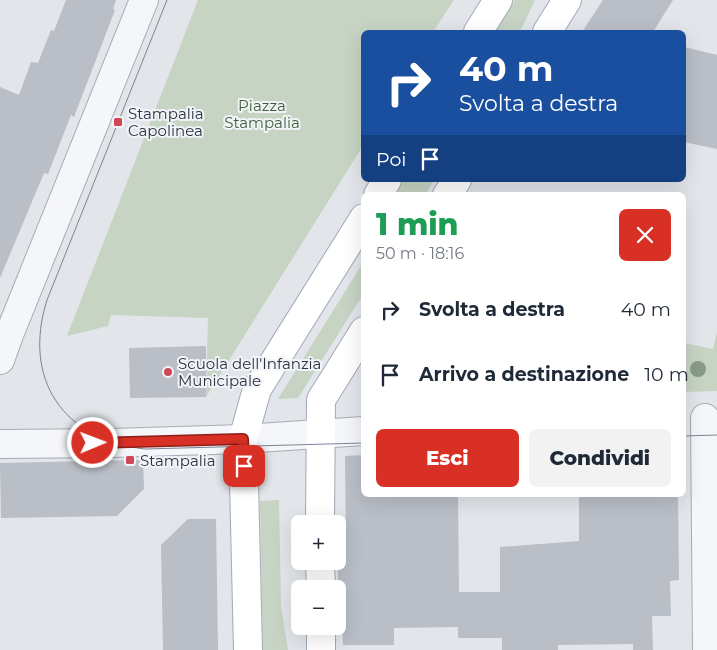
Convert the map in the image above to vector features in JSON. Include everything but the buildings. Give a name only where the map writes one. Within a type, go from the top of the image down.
[{"type":"main road","points":[[479,30],[498,0]]},
{"type":"main road","points":[[549,30],[567,0]]},
{"type":"main road","points":[[248,650],[243,439],[257,389],[361,223]]},
{"type":"main road","points":[[320,515],[321,400],[361,336]]},
{"type":"main road","points":[[320,635],[321,650]]},
{"type":"street","points":[[0,360],[144,0]]},
{"type":"street","points":[[702,418],[707,650]]},
{"type":"street","points":[[0,444],[243,439],[361,431]]},
{"type":"green space","name":"Piazza Stampalia","points":[[198,0],[454,0],[434,30],[361,30],[361,149],[206,397],[208,318],[111,315],[108,326],[67,336]]},
{"type":"green space","points":[[515,0],[535,0],[521,30],[495,30]]},
{"type":"green space","points":[[400,182],[433,182],[427,192],[394,192]]},
{"type":"green space","points":[[361,265],[361,298],[298,398],[278,399]]},
{"type":"green space","points":[[717,332],[717,391],[686,392],[686,343],[713,349]]},
{"type":"green space","points":[[279,500],[281,606],[288,650],[263,650],[260,501]]},
{"type":"tram line","points":[[167,0],[47,300],[41,329],[40,355],[45,379],[56,401],[71,419],[92,433],[116,443],[145,449],[361,443]]},
{"type":"tram line","points":[[686,436],[717,435]]},
{"type":"place","name":"Stampalia Capolinea","points":[[118,122]]},
{"type":"place","name":"Scuola dell'Infanzia Municipale","points":[[168,372]]},
{"type":"place","name":"Stampalia","points":[[130,460]]},
{"type":"route","points":[[93,443],[243,439],[244,466]]}]
